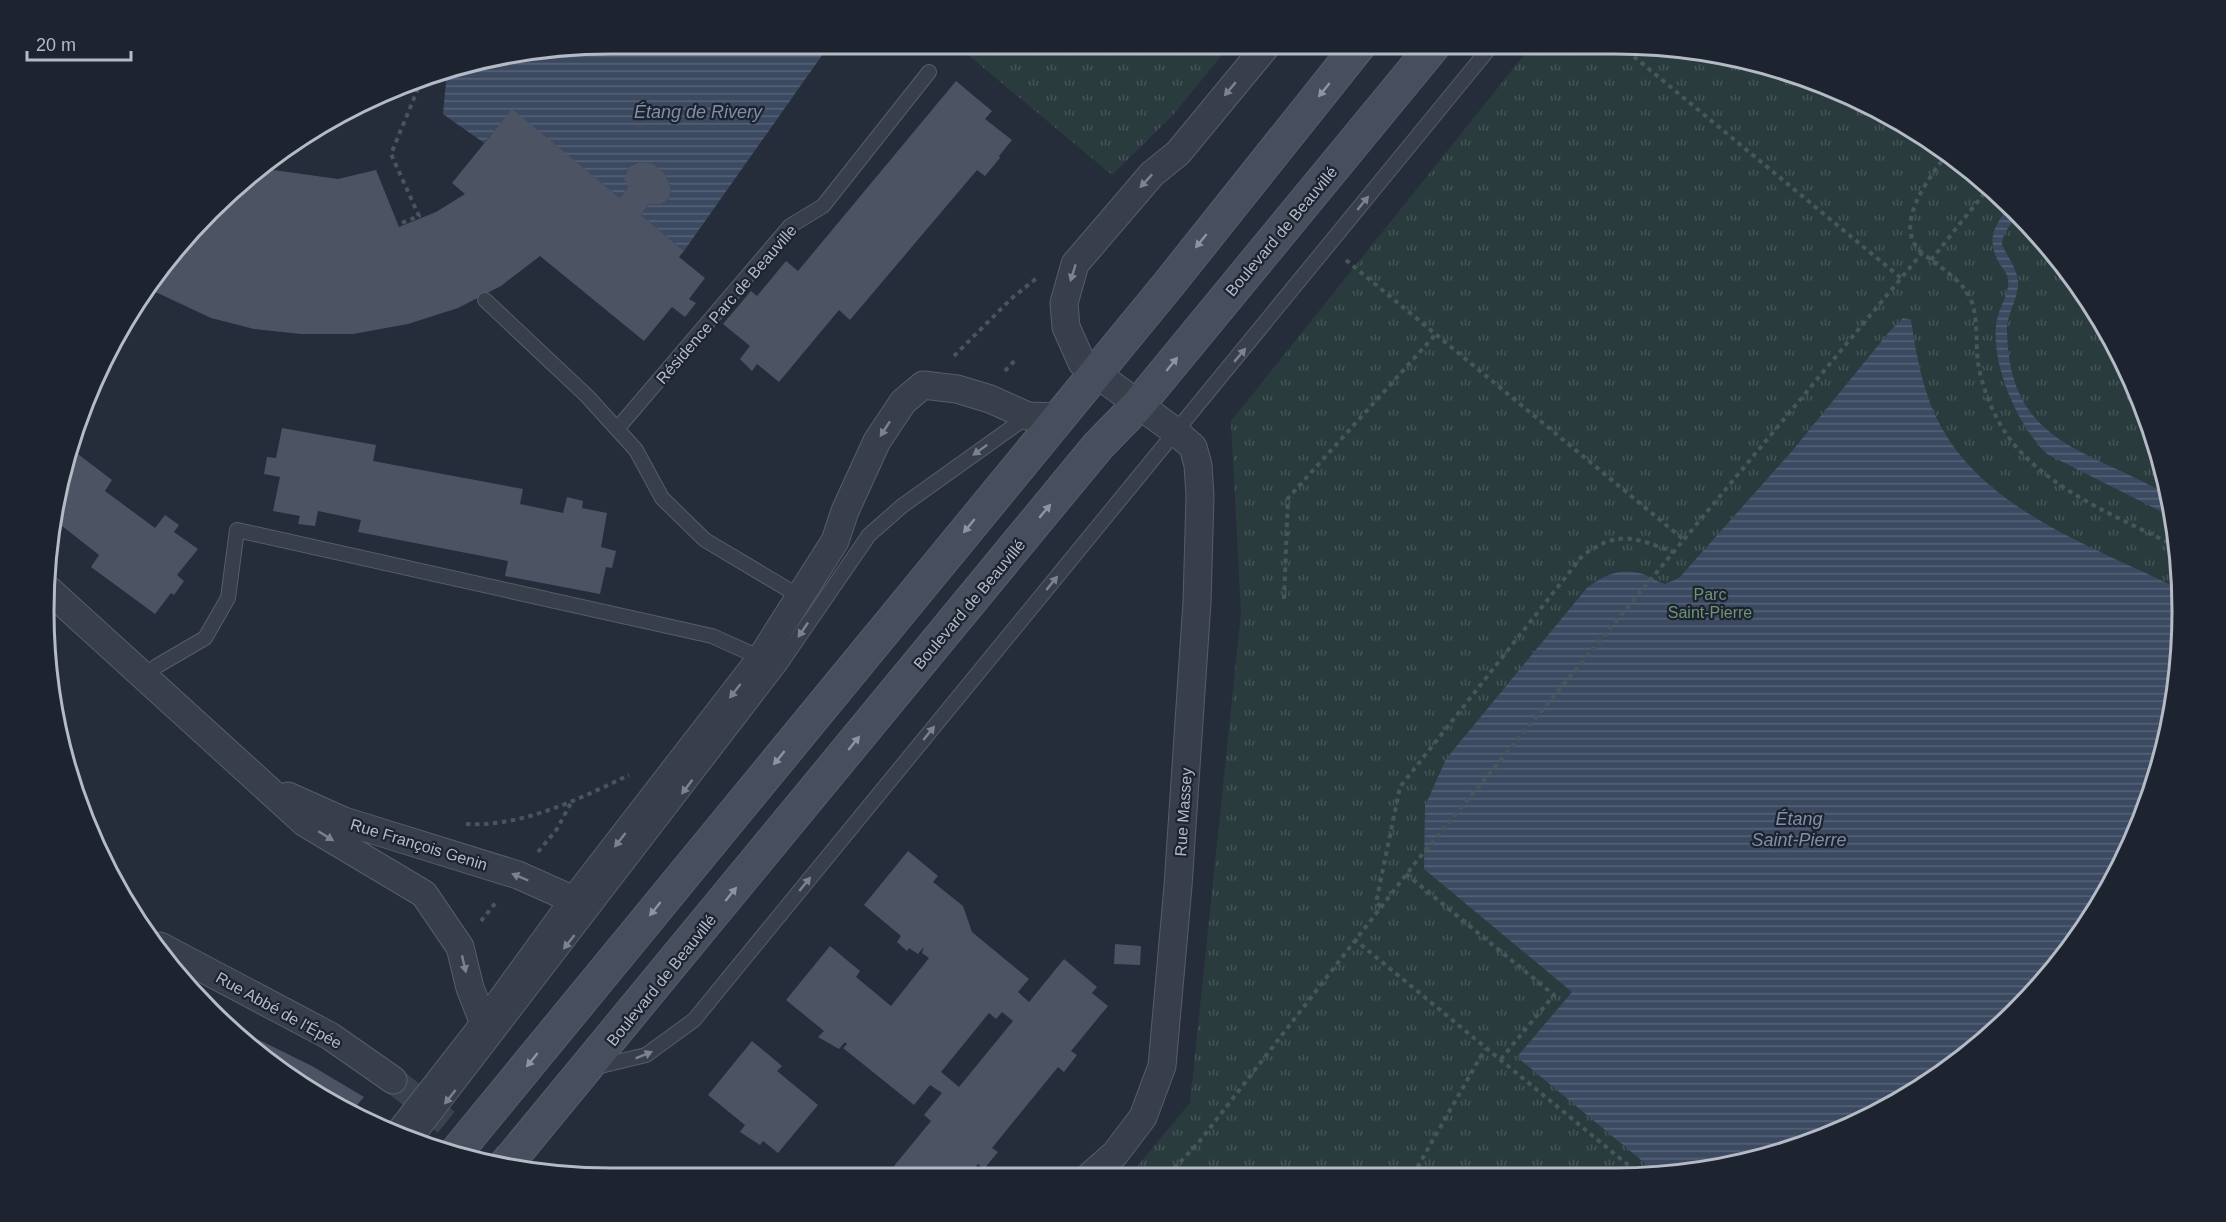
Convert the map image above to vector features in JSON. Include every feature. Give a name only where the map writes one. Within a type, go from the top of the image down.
[{"type":"main road","points":[[461,1147],[1060,417],[1094,372],[1168,285],[1352,54]]},
{"type":"main road","name":"Boulevard de Beauvillé","points":[[511,1159],[1091,456],[1138,405],[1427,54]]},
{"type":"street","name":"Rue Massey","points":[[1099,1168],[1115,1154],[1143,1117],[1162,1066],[1178,886],[1197,602],[1200,496],[1198,465],[1192,447],[1176,432],[1082,363],[1066,327],[1064,303],[1076,264],[1152,174],[1178,153],[1260,54]]},
{"type":"street","points":[[403,1128],[484,1024],[574,900],[810,593],[878,441],[903,402],[923,385],[957,389],[990,399],[1028,416],[1060,417]]},
{"type":"street","name":"Rue François Genin","points":[[54,595],[144,678],[266,785],[305,823],[424,894],[460,947],[470,988],[484,1024]]},
{"type":"street","name":"Rue François Genin","points":[[266,785],[344,821],[518,875],[574,900]]},
{"type":"street","name":"Rue Abbé de l'Épée","points":[[170,951],[330,1036],[393,1080]]},
{"type":"lane","points":[[587,1069],[646,1056],[694,1020],[1485,54]]},
{"type":"lane","name":"Résidence Parc de Beauville","points":[[617,429],[790,226],[823,206],[929,72]]},
{"type":"lane","points":[[485,300],[587,396],[636,450],[662,498],[705,540],[810,593]]},
{"type":"lane","points":[[420,1134],[779,666],[810,593],[848,564],[869,535],[902,506],[1028,416]]},
{"type":"lane","points":[[144,678],[157,666],[205,638],[228,598],[237,530],[712,636],[761,658]]},
{"type":"lane","points":[[810,593],[848,564]]},
{"type":"path","points":[[1631,54],[1901,278]]},
{"type":"path","points":[[377,233],[419,216],[391,154],[417,89]]},
{"type":"path","points":[[1942,161],[1918,192],[1912,238],[1915,247],[1965,289],[1974,314],[1978,365],[1991,406],[2008,435],[2033,462],[2064,488],[2167,542]]},
{"type":"path","points":[[1931,260],[1984,194]]},
{"type":"path","points":[[1175,1168],[1199,1142],[1406,874],[1922,253]]},
{"type":"path","points":[[923,385],[1012,298],[1044,272]]},
{"type":"path","points":[[1365,275],[1683,539]]},
{"type":"path","points":[[1284,599],[1288,498],[1436,334]]},
{"type":"path","points":[[1381,906],[1376,903],[1400,787],[1583,555],[1605,540],[1626,537],[1672,552]]},
{"type":"path","points":[[460,824],[516,820],[573,801],[633,774]]},
{"type":"path","points":[[1406,874],[1554,995],[1499,1060]]},
{"type":"path","points":[[1354,939],[1631,1168]]},
{"type":"path","points":[[1417,1168],[1485,1049]]},
{"type":"green space","points":[[967,54],[1223,54],[1173,115],[1112,175]]},
{"type":"green space","name":"Parc Saint-Pierre","points":[[1525,54],[1651,55],[1724,65],[1794,84],[1861,111],[1894,129],[1954,169],[2009,217],[2034,244],[2057,272],[2097,333],[2130,398],[2142,432],[2153,467],[2167,538],[2171,575],[2171,647],[2161,720],[2153,755],[2130,824],[2115,857],[2097,890],[2057,950],[2009,1005],[1982,1030],[1954,1053],[1894,1093],[1828,1126],[1794,1138],[1724,1157],[1651,1167],[1136,1168],[1190,1103],[1241,613],[1231,421]]},
{"type":"water","name":"Étang de Rivery","points":[[611,54],[823,54],[684,251],[641,215],[649,204],[661,204],[669,199],[671,189],[666,175],[639,162],[629,167],[625,178],[628,187],[620,198],[512,110],[484,143],[443,114],[446,80],[502,65],[538,59]]},
{"type":"water","points":[[2005,213],[2013,221],[2005,232],[2002,245],[2018,278],[2017,294],[2008,319],[2007,331],[2011,369],[2022,398],[2037,421],[2058,438],[2082,453],[2158,490],[2163,512],[2047,454],[2025,427],[2001,373],[1997,354],[1997,319],[2008,284],[2007,276],[1997,259],[1993,244],[1994,231]]},
{"type":"water","name":"Étang Saint-Pierre","points":[[1903,318],[1911,320],[1923,381],[1929,400],[1947,437],[1971,468],[2001,495],[2035,518],[2071,538],[2171,585],[2171,647],[2161,720],[2153,755],[2130,824],[2115,857],[2078,920],[2057,950],[2009,1005],[1954,1053],[1894,1093],[1828,1126],[1759,1149],[1688,1163],[1650,1167],[1517,1057],[1572,992],[1424,869],[1425,806],[1446,759],[1586,589],[1606,576],[1627,571],[1643,574],[1665,584],[1679,578],[1793,450]]},
{"type":"building","points":[[956,81],[992,111],[985,119],[1012,140],[999,156],[1000,158],[985,176],[977,170],[850,320],[839,310],[779,382],[757,364],[752,371],[740,359],[750,346],[723,324],[751,291],[757,296],[786,261],[798,271]]},
{"type":"building","points":[[512,109],[620,198],[628,187],[624,179],[629,167],[639,162],[653,164],[666,175],[671,189],[669,199],[661,204],[649,204],[641,215],[684,251],[679,257],[705,278],[689,299],[696,303],[685,317],[672,307],[644,341],[540,256],[501,286],[458,308],[408,324],[353,334],[301,334],[254,329],[211,318],[155,292],[192,244],[217,217],[271,170],[338,179],[376,170],[399,227],[436,212],[465,194],[452,183]]},
{"type":"building","points":[[282,428],[376,445],[373,461],[523,489],[520,504],[563,513],[567,497],[583,501],[582,508],[607,513],[601,547],[616,551],[612,568],[606,567],[600,594],[505,576],[508,561],[358,532],[361,520],[318,511],[315,526],[298,524],[300,516],[273,511],[280,477],[264,474],[267,457],[276,458]]},
{"type":"building","points":[[77,454],[112,480],[105,491],[155,528],[165,515],[179,525],[174,532],[198,549],[177,575],[184,581],[174,595],[171,593],[155,614],[91,567],[99,555],[61,525]]},
{"type":"building","points":[[908,851],[938,876],[933,882],[963,906],[972,932],[1029,979],[1018,992],[1029,1002],[1064,959],[1097,987],[1092,993],[1108,1006],[1071,1051],[1077,1055],[1064,1072],[1058,1067],[992,1148],[998,1152],[985,1168],[978,1164],[975,1168],[896,1168],[894,1166],[931,1121],[924,1115],[942,1093],[930,1085],[914,1105],[843,1048],[847,1044],[845,1042],[839,1049],[818,1037],[824,1031],[786,1000],[830,946],[860,971],[856,977],[891,1006],[929,958],[922,953],[924,947],[918,954],[909,948],[907,951],[897,942],[901,936],[864,905]],"holes":[[[1002,1012],[1013,1021],[959,1087],[941,1072],[989,1013],[996,1019]]]},
{"type":"building","points":[[1115,944],[1141,946],[1140,965],[1114,964]]},
{"type":"building","points":[[252,1036],[312,1066],[364,1097],[356,1106],[302,1074]]},
{"type":"building","points":[[752,1041],[782,1066],[777,1071],[818,1105],[778,1153],[763,1141],[760,1145],[740,1132],[745,1125],[708,1095]]},
{"type":"tunnel","points":[[393,1080],[485,1153]]}]
